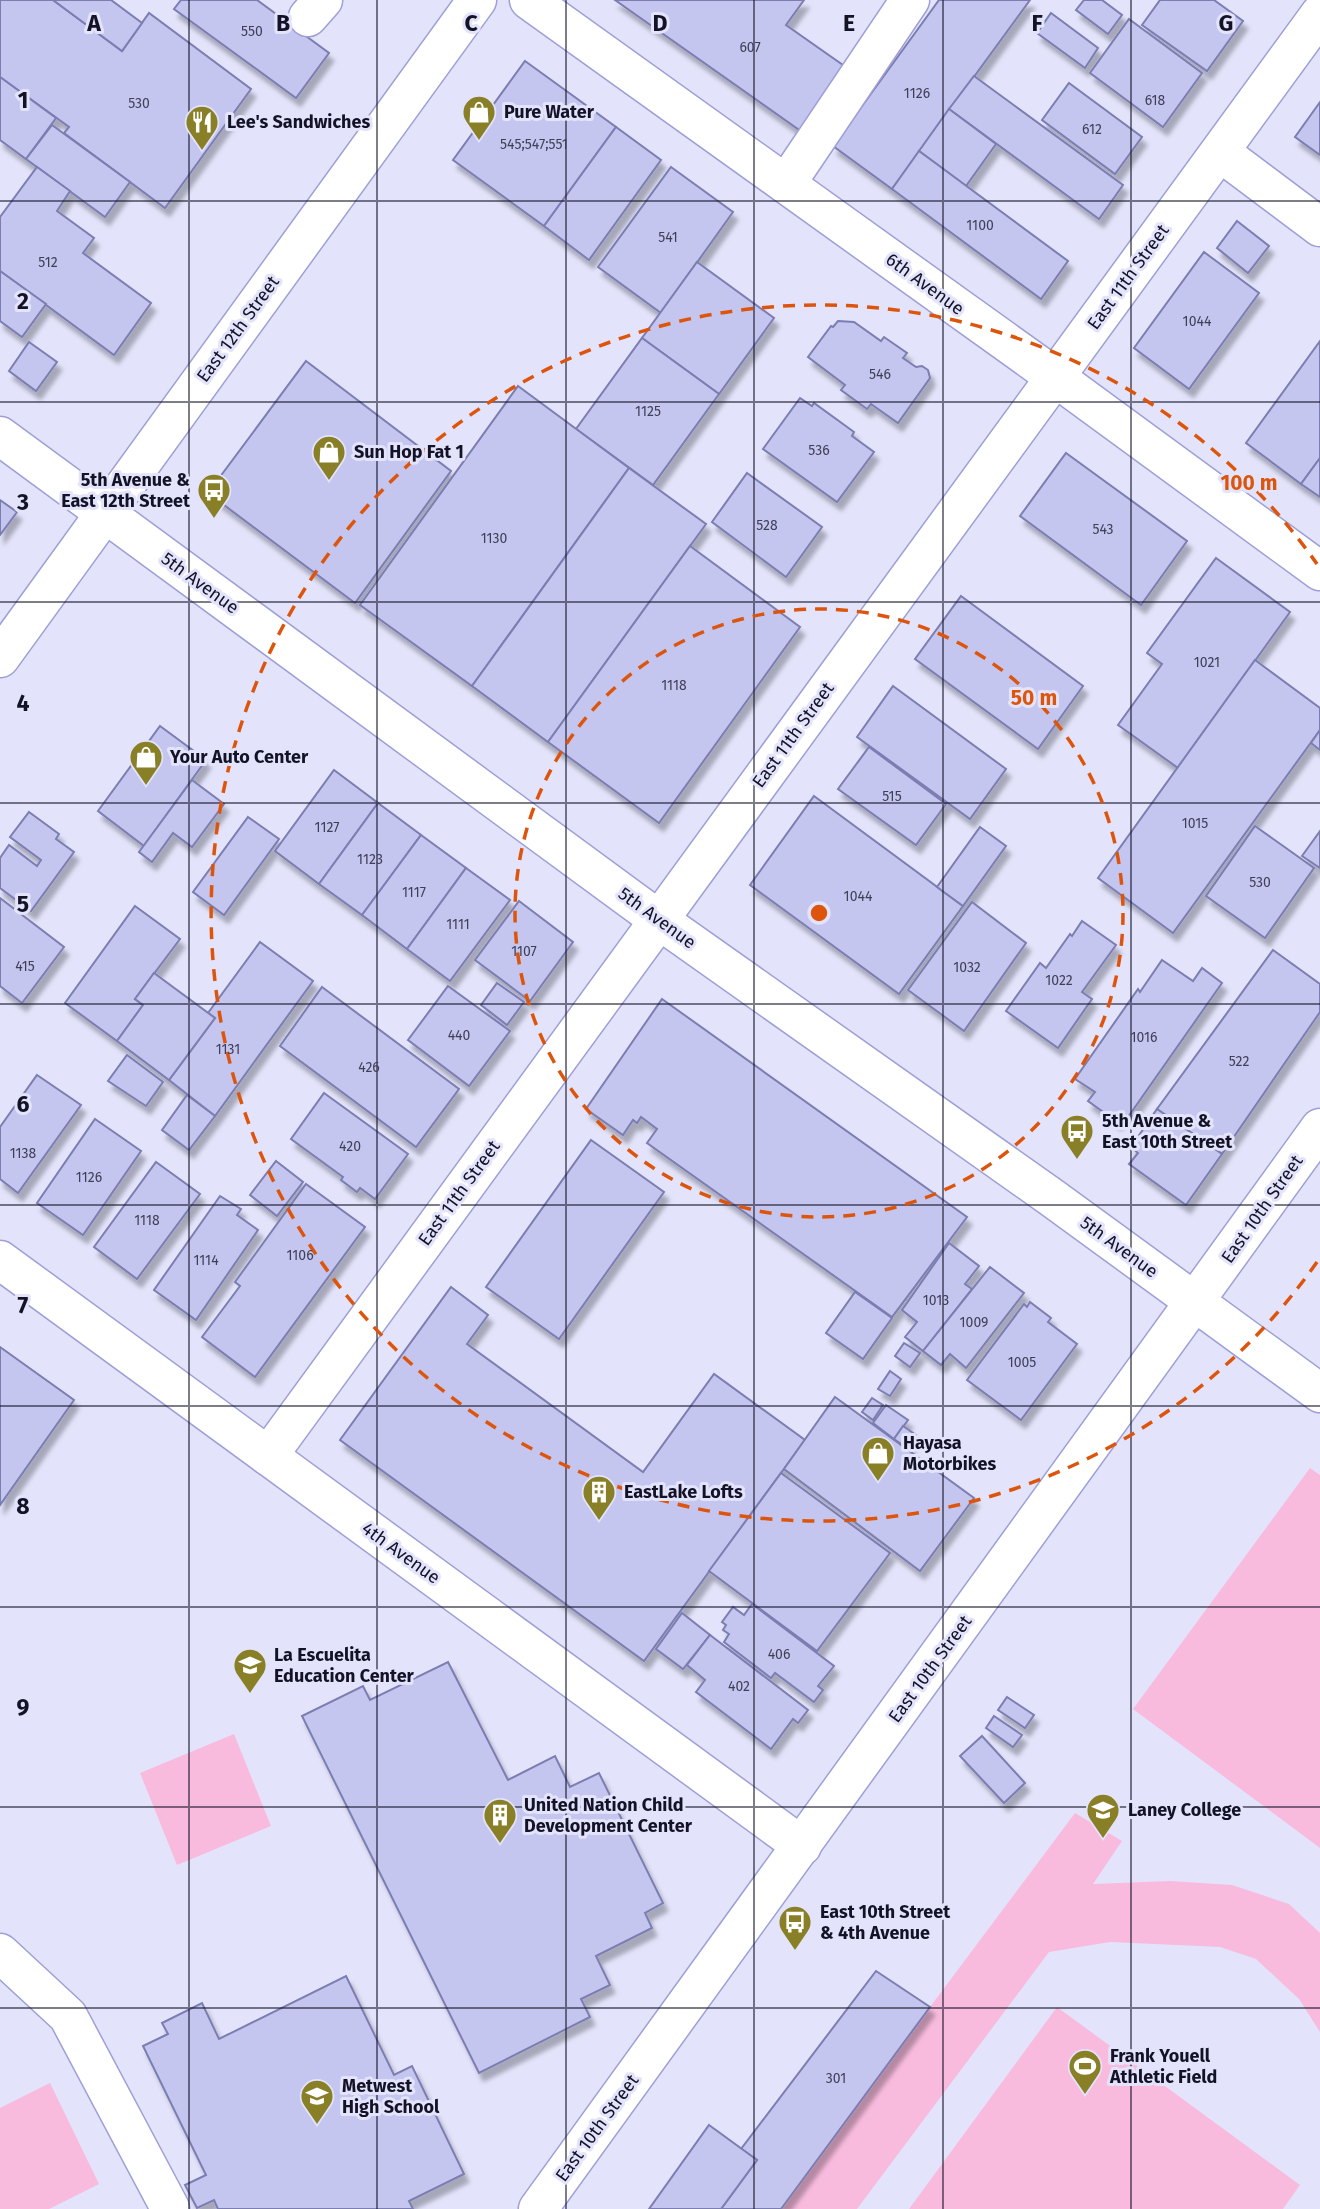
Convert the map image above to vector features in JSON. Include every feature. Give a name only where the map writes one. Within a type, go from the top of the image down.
[{"type":"street","name":"East 12th Street","points":[[0,658],[477,0]]},
{"type":"street","name":"6th Avenue","points":[[529,0],[1055,377],[1320,571]]},
{"type":"street","points":[[786,184],[910,0]]},
{"type":"street","name":"East 11th Street","points":[[268,1457],[1320,14]]},
{"type":"street","points":[[1220,152],[1320,227]]},
{"type":"street","name":"5th Avenue","points":[[0,436],[659,920],[1040,1189],[1320,1393]]},
{"type":"street","name":"East 10th Street","points":[[538,2209],[1320,1128]]},
{"type":"street","name":"4th Avenue","points":[[0,1260],[802,1846]]},
{"type":"street","points":[[0,1953],[68,2016],[170,2208]]},
{"type":"shaded area","points":[[1310,1468],[1320,1475],[1320,1848],[1133,1709]]},
{"type":"shaded area","points":[[234,1734],[271,1826],[177,1865],[140,1773]]},
{"type":"shaded area","points":[[1075,1813],[1122,1841],[1093,1884],[1170,1881],[1232,1885],[1289,1904],[1320,1933],[1320,2032],[1299,1999],[1256,1959],[1220,1947],[1110,1942],[1049,1952],[857,2209],[779,2209]]},
{"type":"shaded area","name":"Frank Youell Athletic Field","points":[[1057,2007],[1300,2185],[1283,2209],[909,2209]]},
{"type":"shaded area","points":[[50,2083],[99,2184],[49,2209],[0,2209],[0,2108]]},
{"type":"building","points":[[0,0],[53,0],[122,51],[149,13],[251,89],[165,208],[64,133],[69,127],[0,77]]},
{"type":"building","points":[[53,0],[111,0],[142,23],[122,51]]},
{"type":"building","points":[[181,0],[257,0],[329,53],[296,98],[174,9]]},
{"type":"building","points":[[615,0],[804,0],[786,25],[850,70],[805,134]]},
{"type":"building","points":[[939,0],[1030,0],[892,189],[833,146]]},
{"type":"building","points":[[1084,0],[1102,0],[1122,15],[1108,34],[1076,10]]},
{"type":"building","points":[[1160,0],[1214,0],[1243,21],[1207,71],[1142,25]]},
{"type":"building","points":[[1051,13],[1098,48],[1085,68],[1037,33]]},
{"type":"building","points":[[1129,19],[1202,73],[1163,127],[1090,73]]},
{"type":"building","points":[[525,61],[616,127],[544,226],[453,160]]},
{"type":"building","points":[[974,76],[1123,185],[1099,219],[949,109]]},
{"type":"building","points":[[0,77],[56,118],[26,159],[0,140]]},
{"type":"building","points":[[1069,83],[1142,137],[1115,174],[1042,120]]},
{"type":"building","points":[[1320,102],[1320,155],[1295,137]]},
{"type":"building","points":[[949,109],[996,144],[966,186],[919,151]]},
{"type":"building","points":[[52,125],[130,182],[105,217],[26,159]]},
{"type":"building","points":[[616,127],[661,160],[589,260],[544,226]]},
{"type":"building","points":[[919,151],[1068,261],[1041,299],[892,189]]},
{"type":"building","points":[[37,167],[70,191],[57,211],[94,238],[83,253],[151,303],[114,355],[0,271],[0,217]]},
{"type":"building","points":[[671,167],[733,212],[661,313],[598,267]]},
{"type":"building","points":[[1237,221],[1269,246],[1248,273],[1217,248]]},
{"type":"building","points":[[1204,252],[1259,293],[1189,389],[1134,348]]},
{"type":"building","points":[[697,262],[774,318],[719,394],[642,338]]},
{"type":"building","points":[[0,271],[46,304],[22,337],[0,321]]},
{"type":"building","points":[[838,321],[854,322],[881,341],[884,337],[907,353],[903,358],[916,367],[922,366],[928,370],[930,378],[898,423],[871,404],[867,409],[841,390],[845,385],[808,357],[831,326]]},
{"type":"building","points":[[642,338],[719,394],[653,485],[576,429]]},
{"type":"building","points":[[1320,341],[1320,458],[1301,484],[1246,443]]},
{"type":"building","points":[[29,342],[57,362],[36,391],[9,371]]},
{"type":"building","name":"Sun Hop Fat 1","points":[[306,361],[451,471],[355,603],[208,493]]},
{"type":"building","points":[[518,386],[629,468],[472,686],[360,605]]},
{"type":"building","points":[[800,398],[812,406],[814,403],[854,432],[852,436],[874,452],[837,502],[763,449]]},
{"type":"building","points":[[1066,453],[1187,541],[1141,605],[1020,516]]},
{"type":"building","points":[[1320,458],[1320,497],[1301,484]]},
{"type":"building","points":[[629,468],[706,524],[548,742],[472,686]]},
{"type":"building","points":[[747,473],[822,527],[786,577],[712,522]]},
{"type":"building","points":[[0,500],[17,512],[0,535]]},
{"type":"building","points":[[690,546],[800,627],[659,823],[548,742]]},
{"type":"building","points":[[1216,558],[1290,612],[1178,768],[1118,725],[1162,664],[1147,653]]},
{"type":"building","points":[[961,596],[1083,686],[1038,749],[915,659]]},
{"type":"building","points":[[1255,660],[1320,708],[1320,730],[1173,933],[1098,878]]},
{"type":"building","points":[[893,686],[1006,769],[970,819],[857,737]]},
{"type":"building","points":[[160,726],[206,760],[144,846],[98,811]]},
{"type":"building","points":[[1320,730],[1320,750],[1311,743]]},
{"type":"building","points":[[869,747],[946,804],[916,845],[838,789]]},
{"type":"building","points":[[334,770],[378,803],[319,884],[275,851]]},
{"type":"building","points":[[192,780],[224,804],[192,847],[173,833],[152,862],[139,852]]},
{"type":"building","points":[[814,796],[963,906],[899,994],[750,885]]},
{"type":"building","points":[[378,803],[421,835],[362,915],[319,884]]},
{"type":"building","points":[[29,812],[59,834],[56,839],[74,852],[31,911],[0,888],[0,858],[9,845],[37,866],[41,860],[10,837]]},
{"type":"building","points":[[248,817],[279,839],[224,915],[193,892]]},
{"type":"building","points":[[1255,826],[1314,868],[1265,938],[1206,896]]},
{"type":"building","points":[[980,827],[1006,846],[963,906],[937,887]]},
{"type":"building","points":[[1320,831],[1320,868],[1302,856]]},
{"type":"building","points":[[421,835],[466,868],[407,949],[362,915]]},
{"type":"building","points":[[466,868],[510,900],[450,981],[407,949]]},
{"type":"building","points":[[0,898],[64,947],[22,1003],[0,986]]},
{"type":"building","points":[[519,901],[573,942],[530,1001],[475,960]]},
{"type":"building","points":[[972,902],[1026,943],[964,1031],[908,990]]},
{"type":"building","points":[[135,906],[180,939],[135,999],[143,1005],[117,1041],[65,1003]]},
{"type":"building","points":[[1082,921],[1116,945],[1082,992],[1092,999],[1058,1048],[1006,1011],[1040,963],[1046,968]]},
{"type":"building","points":[[260,942],[313,981],[215,1116],[169,1080],[215,1018],[208,1013]]},
{"type":"building","points":[[1273,950],[1320,984],[1320,1012],[1222,1154],[1157,1109]]},
{"type":"building","points":[[1162,960],[1193,981],[1202,968],[1222,983],[1128,1117],[1123,1113],[1117,1122],[1088,1101],[1095,1092],[1075,1079],[1138,989],[1140,992]]},
{"type":"building","points":[[154,973],[215,1018],[169,1080],[117,1041],[143,1005],[135,999]]},
{"type":"building","points":[[497,983],[524,1002],[507,1025],[481,1005]]},
{"type":"building","points":[[448,986],[510,1031],[469,1086],[408,1040]]},
{"type":"building","points":[[322,987],[459,1089],[416,1147],[280,1046]]},
{"type":"building","points":[[662,999],[967,1217],[892,1317],[647,1143],[657,1129],[641,1117],[637,1123],[633,1120],[623,1135],[586,1109]]},
{"type":"building","points":[[127,1055],[163,1082],[146,1106],[108,1081]]},
{"type":"building","points":[[37,1075],[81,1105],[18,1193],[0,1179],[0,1127]]},
{"type":"building","points":[[324,1093],[408,1154],[375,1199],[360,1188],[357,1192],[341,1180],[343,1177],[291,1139]]},
{"type":"building","points":[[187,1095],[215,1116],[189,1150],[162,1130]]},
{"type":"building","points":[[1157,1109],[1222,1154],[1186,1205],[1129,1164],[1138,1153],[1131,1147]]},
{"type":"building","points":[[95,1119],[141,1151],[83,1235],[37,1203]]},
{"type":"building","points":[[591,1140],[664,1192],[559,1339],[486,1287]]},
{"type":"building","points":[[276,1161],[303,1182],[277,1216],[250,1195]]},
{"type":"building","points":[[156,1162],[200,1194],[137,1279],[94,1247]]},
{"type":"building","points":[[306,1184],[365,1227],[255,1377],[202,1337],[240,1286],[235,1282]]},
{"type":"building","points":[[220,1196],[241,1209],[237,1215],[258,1230],[196,1320],[154,1290]]},
{"type":"building","points":[[949,1243],[979,1266],[965,1284],[972,1289],[923,1351],[905,1337],[917,1322],[902,1310]]},
{"type":"building","points":[[990,1267],[1024,1293],[966,1368],[950,1354],[941,1365],[923,1351]]},
{"type":"building","name":"EastLake Lofts","points":[[451,1287],[488,1315],[467,1344],[643,1472],[714,1374],[805,1440],[644,1661],[340,1440]]},
{"type":"building","points":[[855,1292],[892,1318],[863,1359],[826,1333]]},
{"type":"building","points":[[1030,1302],[1051,1318],[1048,1322],[1077,1344],[1021,1420],[967,1380],[1024,1304],[1027,1307]]},
{"type":"building","points":[[904,1343],[920,1353],[910,1367],[895,1356]]},
{"type":"building","points":[[0,1347],[74,1400],[0,1505]]},
{"type":"building","points":[[890,1371],[901,1379],[890,1396],[878,1389]]},
{"type":"building","name":"Hayasa Motorbikes","points":[[835,1397],[974,1498],[920,1571],[784,1469]]},
{"type":"building","points":[[872,1398],[883,1405],[873,1420],[862,1412]]},
{"type":"building","points":[[886,1405],[908,1420],[894,1439],[873,1423]]},
{"type":"building","points":[[903,1426],[916,1435],[907,1448],[894,1439]]},
{"type":"building","points":[[781,1473],[890,1553],[817,1651],[709,1571]]},
{"type":"building","points":[[752,1604],[834,1666],[818,1686],[823,1690],[814,1702],[775,1673],[771,1678],[724,1642],[729,1634],[723,1630],[726,1625],[722,1622],[733,1607],[744,1615]]},
{"type":"building","points":[[682,1613],[710,1635],[683,1669],[656,1649]]},
{"type":"building","points":[[710,1635],[808,1710],[798,1723],[793,1719],[771,1749],[696,1692],[705,1680],[687,1665]]},
{"type":"building","name":"United Nation Child Development Center","points":[[448,1662],[508,1780],[555,1756],[570,1787],[599,1773],[663,1903],[645,1913],[652,1928],[596,1956],[610,1985],[581,1999],[590,2017],[479,2073],[302,1716],[363,1686],[370,1700]]},
{"type":"building","points":[[1007,1697],[1034,1715],[1025,1728],[998,1710]]},
{"type":"building","points":[[994,1716],[1022,1735],[1013,1747],[986,1728]]},
{"type":"building","points":[[982,1736],[1025,1783],[1004,1803],[960,1756]]},
{"type":"building","points":[[876,1971],[930,2007],[781,2209],[721,2209],[757,2160],[741,2149]]},
{"type":"building","points":[[346,1976],[394,2075],[412,2066],[464,2174],[409,2201],[413,2209],[218,2209],[214,2200],[197,2208],[185,2185],[206,2175],[143,2046],[168,2034],[162,2023],[202,2003],[219,2039]]},
{"type":"building","points":[[709,2125],[757,2160],[721,2209],[649,2209]]},
{"type":"place","name":"Pure Water","points":[[479,142]]},
{"type":"place","name":"Lee's Sandwiches","points":[[202,152]]},
{"type":"place","name":"Sun Hop Fat 1","points":[[329,482]]},
{"type":"place","name":"5th Avenue & East 12th Street","points":[[214,520]]},
{"type":"place","name":"Your Auto Center","points":[[146,787]]},
{"type":"place","name":"5th Avenue & East 10th Street","points":[[1077,1161]]},
{"type":"place","name":"Hayasa Motorbikes","points":[[878,1483]]},
{"type":"place","name":"EastLake Lofts","points":[[599,1522]]},
{"type":"place","name":"La Escuelita Education Center","points":[[250,1695]]},
{"type":"place","name":"Laney College","points":[[1103,1840]]},
{"type":"place","name":"United Nation Child Development Center","points":[[500,1845]]},
{"type":"place","name":"East 10th Street & 4th Avenue","points":[[795,1952]]},
{"type":"place","name":"Frank Youell Athletic Field","points":[[1085,2096]]},
{"type":"place","name":"Metwest High School","points":[[317,2126]]}]
